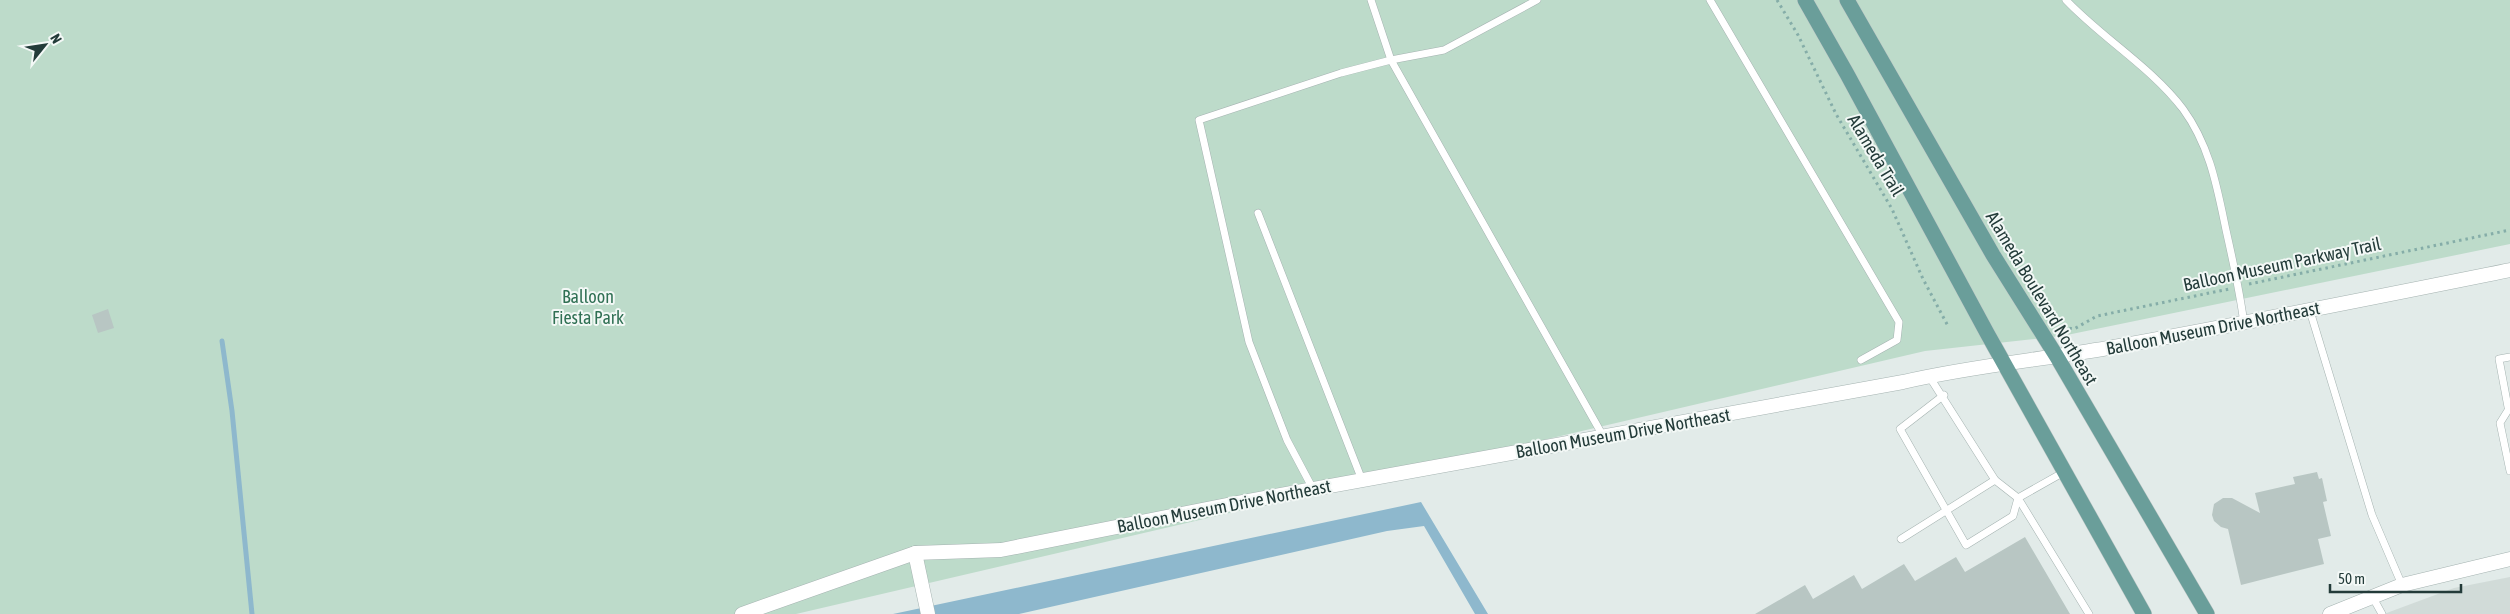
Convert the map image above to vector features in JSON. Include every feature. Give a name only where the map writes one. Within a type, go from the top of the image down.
[{"type":"main road","points":[[1805,0],[2004,364],[2144,614]]},
{"type":"main road","name":"Alameda Boulevard Northeast","points":[[1847,0],[1993,255],[2057,356],[2207,614]]},
{"type":"street","name":"Balloon Museum Drive Northeast","points":[[742,614],[915,553],[1002,550],[1313,489],[1929,376],[2244,324],[2510,270]]},
{"type":"street","points":[[915,553],[928,614]]},
{"type":"street","points":[[2330,614],[2402,585],[2510,559]]},
{"type":"lane","points":[[1371,0],[1391,60],[1603,436]]},
{"type":"lane","points":[[1313,489],[1287,440],[1249,342],[1199,120],[1341,73],[1391,60],[1444,50],[1537,0]]},
{"type":"lane","points":[[1710,0],[1900,322],[1897,340],[1861,360]]},
{"type":"lane","points":[[2066,0],[2156,81],[2182,109],[2202,139],[2215,174],[2239,286],[2244,324]]},
{"type":"lane","points":[[1258,213],[1362,480]]},
{"type":"lane","points":[[2310,310],[2372,515],[2402,585]]},
{"type":"lane","points":[[2510,356],[2499,359],[2509,407],[2500,423],[2510,471]]},
{"type":"lane","points":[[1929,376],[1944,395],[1995,480],[2018,498],[2025,507],[2089,614]]},
{"type":"lane","points":[[1944,395],[1900,429],[1966,545],[2013,516],[2018,498],[2064,472]]},
{"type":"lane","points":[[1901,539],[1995,480]]},
{"type":"lane","points":[[2372,596],[2382,614]]},
{"type":"path","name":"Alameda Trail","points":[[1777,0],[1798,36],[1836,114],[1888,201],[1923,279],[1948,326]]},
{"type":"path","name":"Balloon Museum Parkway Trail","points":[[2063,326],[2074,328],[2097,316],[2510,230]]},
{"type":"shaded area","points":[[2510,577],[2510,614],[2384,614],[2454,588]]},
{"type":"green space","name":"Balloon Fiesta Park","points":[[0,0],[2510,0],[2510,244],[2062,336],[1925,351],[796,614],[0,614]]},
{"type":"water","points":[[1421,502],[1488,614],[1475,614],[1424,526],[1387,531],[1019,614],[893,614]]},
{"type":"building","points":[[108,309],[114,328],[98,333],[92,315]]},
{"type":"building","points":[[2317,472],[2319,479],[2322,478],[2327,501],[2323,502],[2331,536],[2318,539],[2324,564],[2241,585],[2228,529],[2221,527],[2214,521],[2212,515],[2214,504],[2223,498],[2232,498],[2260,513],[2255,493],[2295,484],[2293,477]]},
{"type":"building","points":[[2025,537],[2070,614],[1755,614],[1805,585],[1813,599],[1854,575],[1862,589],[1904,564],[1915,581],[1956,557],[1965,572]]},
{"type":"waterway","points":[[222,341],[232,411],[252,614]]}]
